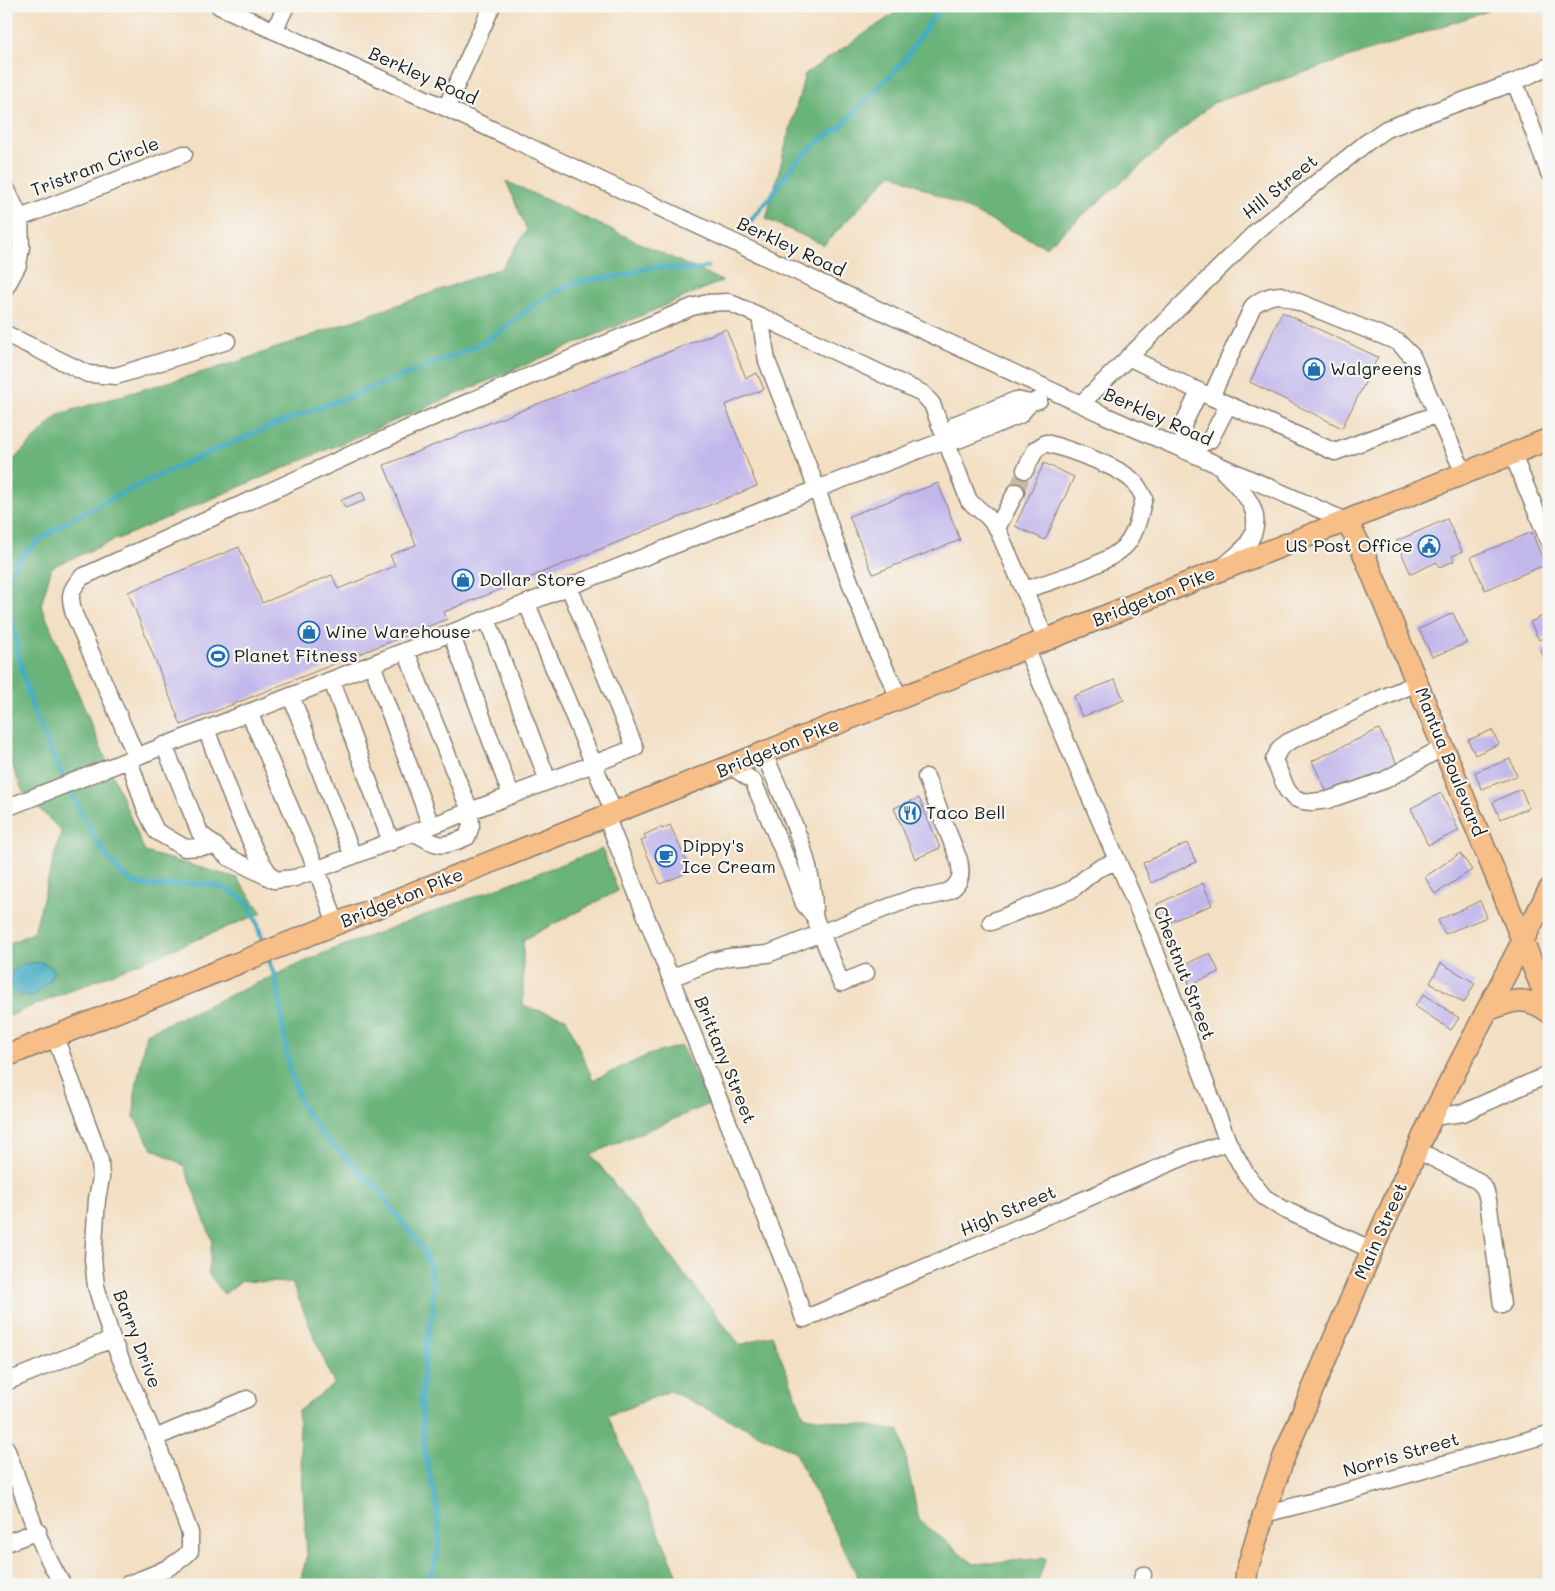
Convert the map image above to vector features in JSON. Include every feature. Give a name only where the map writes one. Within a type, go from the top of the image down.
[{"type":"main road","name":"Bridgeton Pike","points":[[6,1056],[1218,571],[1346,522],[1549,439]]},
{"type":"main road","name":"Mantua Boulevard","points":[[1346,522],[1361,547],[1549,1005]]},
{"type":"main road","name":"Main Street","points":[[1245,1585],[1264,1514],[1284,1454],[1372,1250],[1432,1117],[1549,890]]},
{"type":"main road","points":[[1488,1010],[1507,1002],[1521,1000],[1536,1003],[1549,1012]]},
{"type":"street","name":"Berkley Road","points":[[220,6],[446,108],[1080,404],[1346,522]]},
{"type":"street","points":[[274,31],[286,6]]},
{"type":"street","points":[[446,108],[492,6]]},
{"type":"street","name":"Hill Street","points":[[1080,404],[1259,229],[1386,129],[1515,82],[1549,66]]},
{"type":"street","points":[[1515,82],[1549,172]]},
{"type":"street","name":"Tristram Circle","points":[[20,218],[184,154]]},
{"type":"street","name":"Tristram Circle","points":[[6,188],[20,218],[21,247],[18,265],[6,287]]},
{"type":"street","points":[[1228,405],[1210,440],[1185,451],[1183,424],[1205,395],[1253,306],[1259,301],[1274,295],[1281,295],[1398,342],[1405,348],[1412,356],[1464,473]]},
{"type":"street","points":[[216,846],[185,848],[156,831],[145,808],[132,758],[74,614],[70,599],[73,587],[82,577],[431,418],[692,307],[708,302],[728,302],[922,394],[932,404],[969,501],[987,516],[997,528],[1046,640]]},
{"type":"street","points":[[760,316],[767,361],[818,489],[839,553],[876,650],[900,699]]},
{"type":"street","points":[[6,334],[88,374],[116,376],[227,341]]},
{"type":"street","points":[[1128,357],[1205,395],[1335,452],[1437,414]]},
{"type":"street","points":[[6,808],[818,489],[945,440],[958,440],[1020,415],[1030,403],[1059,394]]},
{"type":"street","points":[[1025,470],[1036,449],[1046,443],[1066,448],[1121,472],[1133,481],[1144,498],[1138,522],[1127,544],[1117,553],[1098,564],[1025,590]]},
{"type":"street","points":[[1512,454],[1549,542]]},
{"type":"street","points":[[1217,465],[1246,496],[1253,507],[1256,525],[1245,547],[1218,571]]},
{"type":"street","points":[[997,528],[1016,492]]},
{"type":"street","points":[[164,746],[200,833],[228,857],[274,880],[295,878],[317,870],[635,748],[569,587]]},
{"type":"street","name":"Brittany Street","points":[[526,604],[594,764],[610,814],[671,978],[793,1285],[804,1319]]},
{"type":"street","points":[[486,620],[548,781]]},
{"type":"street","points":[[451,634],[511,795]]},
{"type":"street","name":"Chestnut Street","points":[[1026,648],[1148,932],[1228,1142],[1246,1174],[1264,1197],[1283,1209],[1372,1250]]},
{"type":"street","points":[[406,651],[470,811],[471,826],[467,837],[448,844],[440,845],[415,833]]},
{"type":"street","points":[[372,664],[431,826]]},
{"type":"street","points":[[332,681],[390,842]]},
{"type":"street","points":[[1417,683],[1288,742],[1280,748],[1274,760],[1290,794],[1294,798],[1312,802],[1328,800],[1385,780],[1443,747]]},
{"type":"street","points":[[291,696],[353,856]]},
{"type":"street","points":[[249,712],[317,870],[336,924]]},
{"type":"street","points":[[206,729],[235,806],[256,853],[274,880]]},
{"type":"street","points":[[764,753],[801,843],[815,901],[814,916]]},
{"type":"street","points":[[731,766],[754,781],[804,904],[814,916],[842,983],[866,973]]},
{"type":"street","points":[[671,978],[713,961],[729,957],[768,954],[909,899],[930,898],[951,890],[959,881],[961,870],[959,860],[922,779]]},
{"type":"street","points":[[991,922],[1071,890],[1097,869],[1117,861]]},
{"type":"street","name":"Barry Drive","points":[[55,1037],[100,1161],[101,1178],[97,1199],[93,1258],[96,1286],[112,1339],[155,1438],[190,1533],[190,1551],[182,1560],[126,1585]]},
{"type":"street","points":[[1432,1117],[1463,1113],[1549,1074]]},
{"type":"street","name":"High Street","points":[[804,1319],[1184,1157],[1228,1142]]},
{"type":"street","points":[[1417,1150],[1478,1181],[1485,1189],[1502,1304]]},
{"type":"street","points":[[6,1382],[112,1339]]},
{"type":"street","points":[[155,1438],[247,1399]]},
{"type":"street","name":"Norris Street","points":[[1264,1514],[1549,1434]]},
{"type":"street","points":[[6,1448],[38,1531],[63,1585]]},
{"type":"street","points":[[6,1543],[38,1531]]},
{"type":"green space","points":[[899,6],[1490,6],[1488,11],[1213,103],[1046,247],[892,173],[824,245],[766,219],[805,74],[898,11]]},
{"type":"green space","points":[[506,181],[722,281],[52,567],[41,605],[145,852],[237,878],[262,913],[6,1017],[6,945],[34,932],[61,831],[23,792],[6,751],[6,467],[59,414],[237,362],[501,268],[527,230]]},
{"type":"green space","points":[[602,849],[618,891],[523,940],[523,1006],[566,1018],[593,1080],[648,1055],[681,1046],[710,1104],[591,1154],[740,1345],[772,1335],[804,1416],[900,1431],[919,1520],[974,1564],[1046,1558],[1037,1585],[862,1585],[794,1451],[670,1391],[608,1416],[682,1585],[299,1585],[307,1556],[298,1411],[334,1384],[292,1283],[242,1281],[224,1294],[208,1273],[212,1240],[184,1166],[151,1147],[134,1117],[135,1094],[146,1033],[324,953]]},
{"type":"water","points":[[39,962],[53,968],[52,976],[33,997],[18,993],[12,987],[12,971],[24,964]]},
{"type":"building","name":"Walgreens","points":[[1282,312],[1378,357],[1342,428],[1250,382]]},
{"type":"building","points":[[726,329],[746,378],[757,373],[764,389],[725,405],[757,486],[444,612],[447,619],[181,725],[128,592],[239,547],[262,603],[332,575],[338,589],[395,566],[390,555],[416,545],[384,465]]},
{"type":"building","points":[[1044,463],[1074,477],[1045,540],[1015,526]]},
{"type":"building","points":[[938,483],[960,540],[873,574],[849,516]]},
{"type":"building","points":[[362,492],[366,500],[345,508],[341,500]]},
{"type":"building","name":"US Post Office","points":[[1447,519],[1462,552],[1452,556],[1454,561],[1439,567],[1437,562],[1411,574],[1396,541]]},
{"type":"building","points":[[1532,532],[1545,565],[1485,590],[1471,557]]},
{"type":"building","points":[[1453,613],[1467,643],[1432,657],[1419,629]]},
{"type":"building","points":[[1549,613],[1549,635],[1539,640],[1530,622]]},
{"type":"building","points":[[1549,647],[1549,670],[1541,650]]},
{"type":"building","points":[[1115,680],[1124,700],[1082,717],[1074,696]]},
{"type":"building","points":[[1379,729],[1398,766],[1330,799],[1312,761]]},
{"type":"building","points":[[1492,730],[1499,744],[1475,755],[1468,740]]},
{"type":"building","points":[[1510,759],[1517,776],[1481,789],[1475,772]]},
{"type":"building","points":[[1521,789],[1529,808],[1500,819],[1493,802]]},
{"type":"building","points":[[1441,793],[1459,831],[1428,845],[1411,808]]},
{"type":"building","points":[[919,798],[940,848],[915,859],[894,808]]},
{"type":"building","name":"Dippy's Ice Cream","points":[[670,825],[691,871],[660,884],[641,841],[646,839],[644,835]]},
{"type":"building","points":[[1187,843],[1196,862],[1151,883],[1143,863]]},
{"type":"building","points":[[1460,853],[1472,870],[1435,894],[1425,877]]},
{"type":"building","points":[[1203,883],[1212,905],[1165,924],[1157,904]]},
{"type":"building","points":[[1480,901],[1487,917],[1445,934],[1438,920]]},
{"type":"building","points":[[1210,953],[1219,972],[1190,985],[1181,966]]},
{"type":"building","points":[[1441,963],[1475,983],[1464,1003],[1430,983]]},
{"type":"building","points":[[1424,994],[1459,1018],[1451,1030],[1415,1006]]},
{"type":"waterway","points":[[745,227],[768,200],[795,163],[821,140],[842,126],[902,64],[942,6]]},
{"type":"waterway","points":[[265,947],[252,910],[246,901],[236,894],[220,887],[206,884],[164,886],[139,884],[122,874],[103,850],[83,816],[56,761],[37,719],[26,686],[7,594],[11,573],[18,561],[29,549],[59,527],[106,501],[256,433],[468,350],[490,339],[549,295],[565,288],[586,281],[625,275],[643,269],[657,267],[693,270],[707,267]]},
{"type":"waterway","points":[[268,958],[278,991],[288,1061],[301,1105],[323,1135],[375,1186],[423,1249],[430,1266],[433,1281],[433,1309],[426,1347],[421,1401],[424,1449],[437,1505],[439,1541],[428,1585]]},
{"type":"tunnel","points":[[1016,492],[1025,470]]},
{"type":"place","name":"Walgreens","points":[[1314,369]]},
{"type":"place","name":"US Post Office","points":[[1429,546]]},
{"type":"place","name":"Dollar Store","points":[[463,580]]},
{"type":"place","name":"Wine Warehouse","points":[[309,632]]},
{"type":"place","name":"Planet Fitness","points":[[218,656]]},
{"type":"place","name":"Taco Bell","points":[[910,813]]},
{"type":"place","name":"Dippy's Ice Cream","points":[[666,856]]}]
